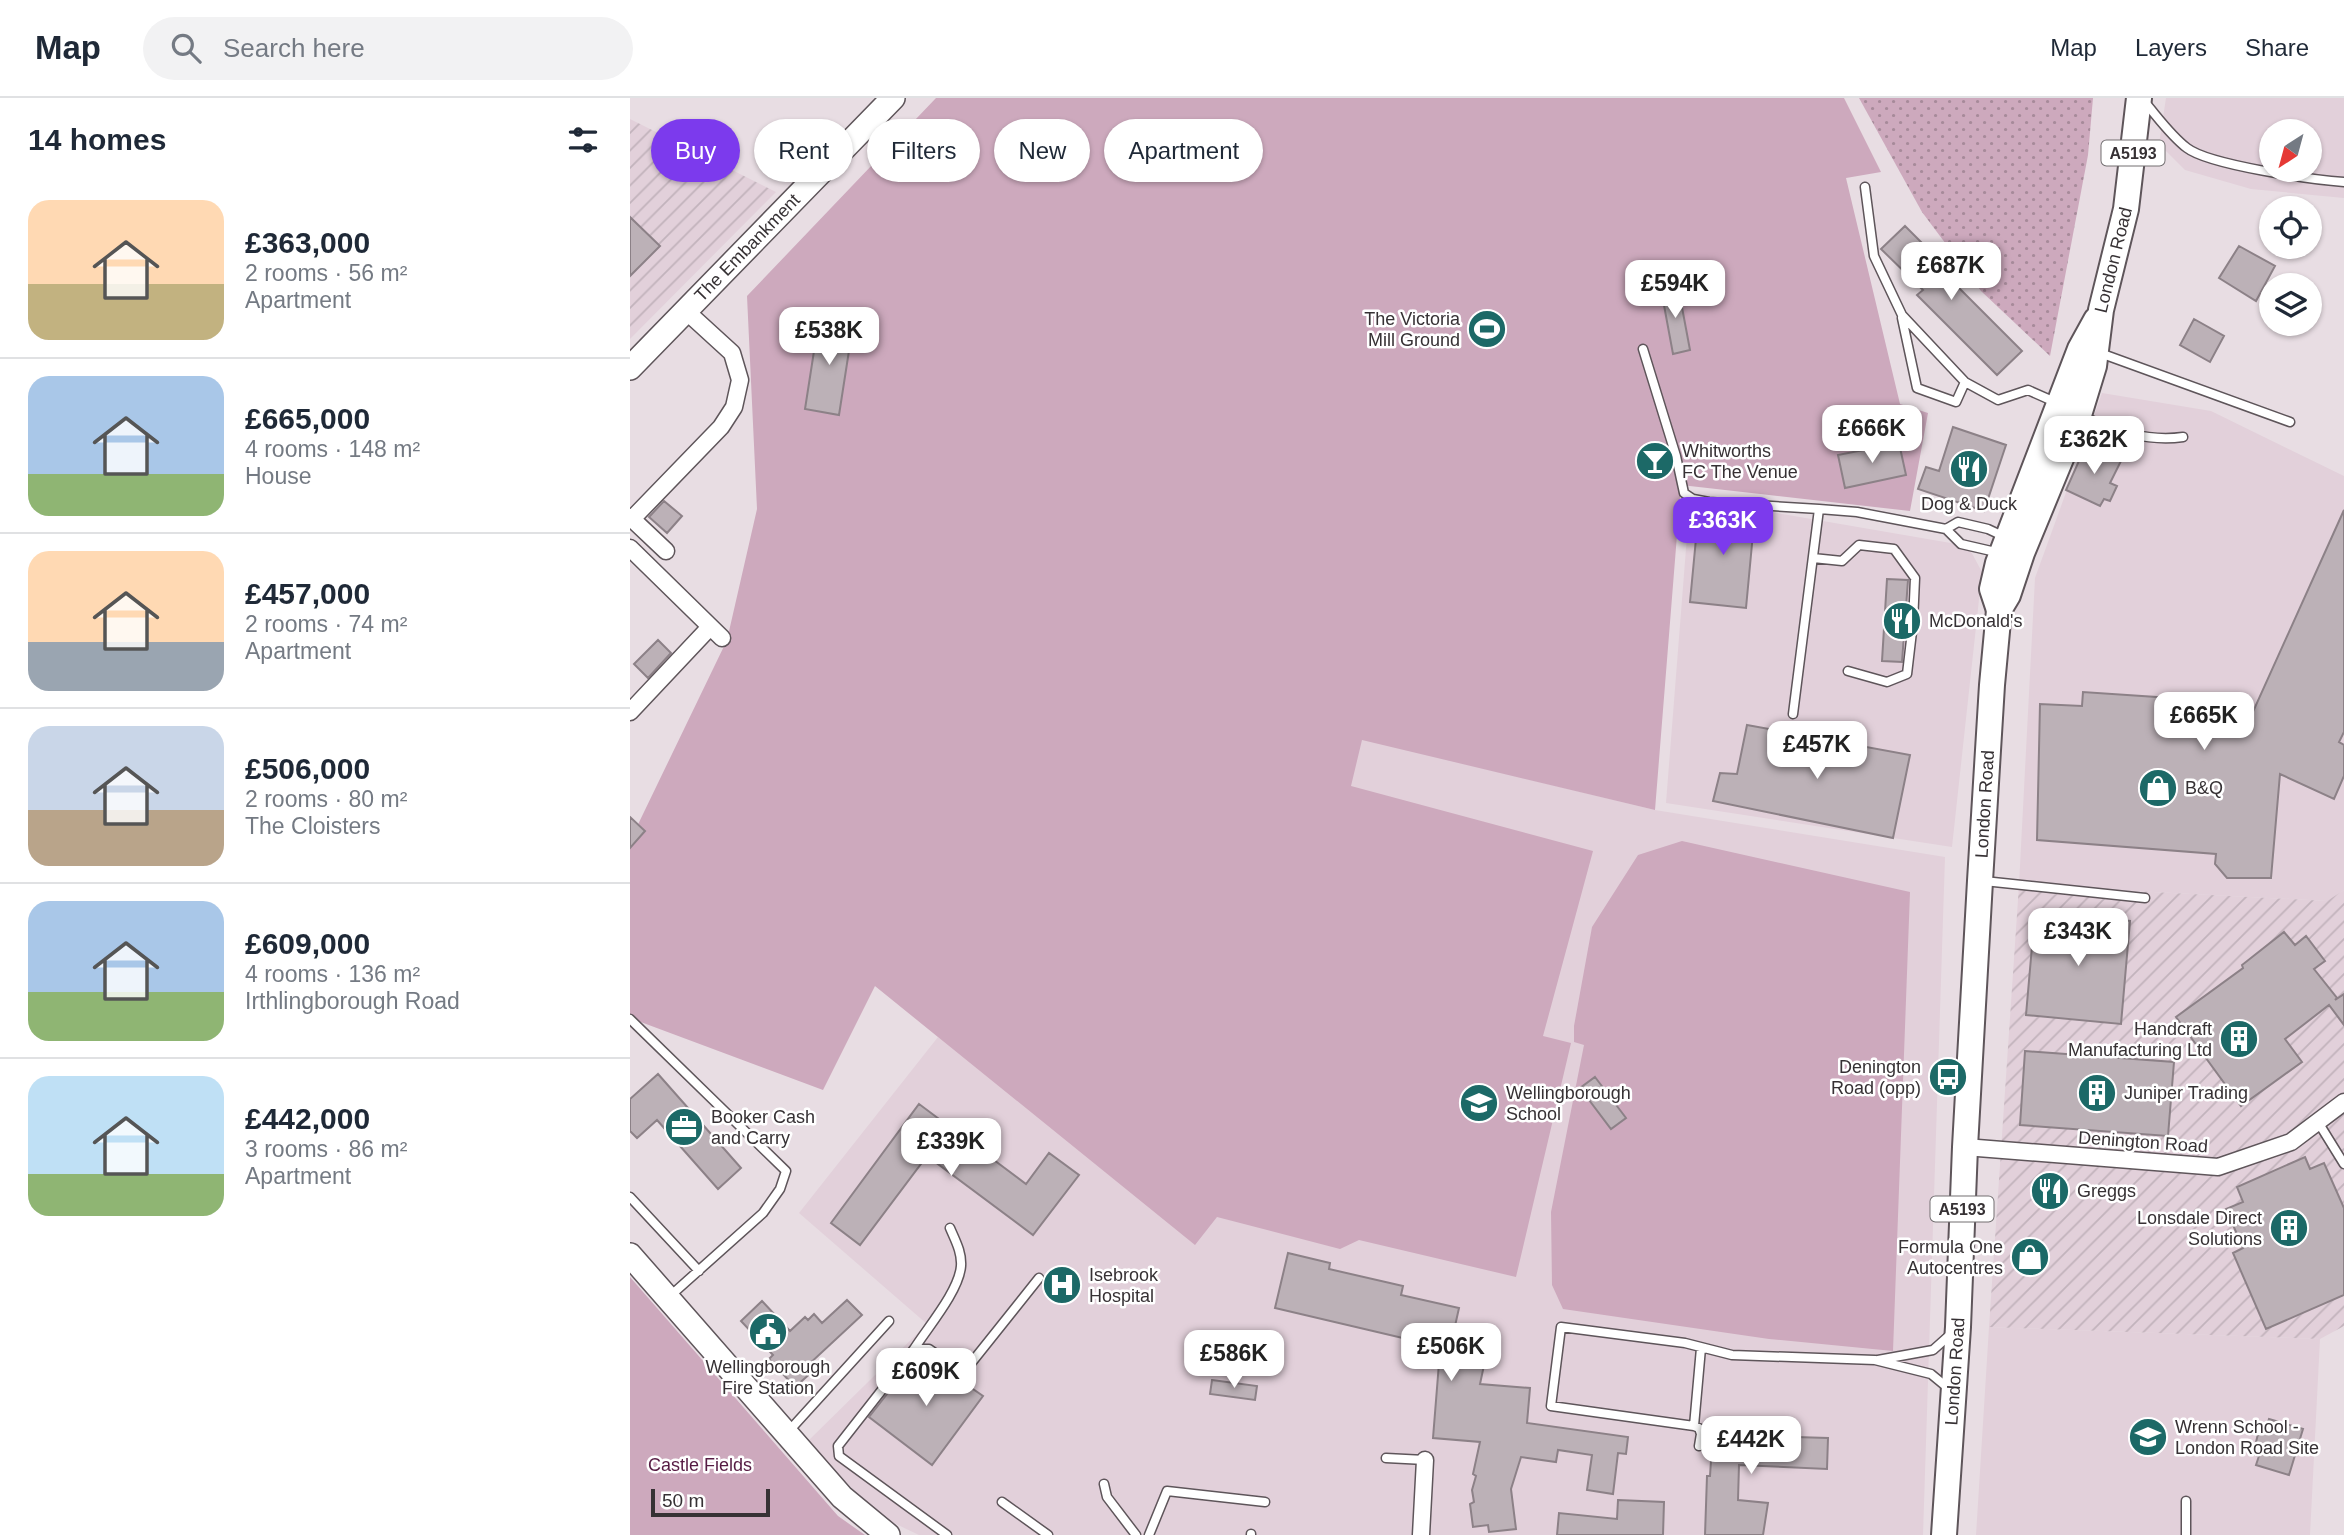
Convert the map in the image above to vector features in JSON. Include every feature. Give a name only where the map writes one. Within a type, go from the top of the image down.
[{"type":"main road","name":"The Embankment","points":[[630,368],[893,98]]},
{"type":"main road","name":"London Road","points":[[1944,1535],[1958,1327],[1980,881],[1999,610],[2008,595],[2010,548],[2069,410],[2098,352],[2101,310],[2126,209],[2140,98]]},
{"type":"main road","points":[[2069,410],[2080,349],[2101,310]]},
{"type":"main road","points":[[630,1255],[842,1497],[888,1535]]},
{"type":"street","points":[[666,551],[631,518],[721,427],[734,407],[740,380],[732,352],[686,311]]},
{"type":"street","points":[[630,548],[716,633],[630,712]]},
{"type":"street","name":"Denington Road","points":[[1965,1147],[2218,1167],[2291,1142],[2344,1102]]},
{"type":"street","points":[[1421,1535],[1425,1460]]},
{"type":"lane","points":[[2140,98],[2189,150],[2222,161],[2314,180],[2344,182]]},
{"type":"lane","points":[[1865,187],[1874,256],[1902,315],[1917,388],[1956,402],[1965,382]]},
{"type":"lane","points":[[1902,315],[1965,382],[1998,400],[2028,390],[2108,428],[2165,440],[2183,437]]},
{"type":"lane","points":[[1643,349],[1676,456],[1684,493],[1693,499],[1857,512],[1946,529],[1961,544],[2010,548]]},
{"type":"lane","points":[[2098,352],[2290,422]]},
{"type":"lane","points":[[1793,714],[1819,509]]},
{"type":"lane","points":[[1946,529],[1958,522],[1988,530],[2010,548]]},
{"type":"lane","points":[[1813,558],[1842,561],[1858,545],[1894,549],[1914,578],[1907,674],[1886,682],[1848,671]]},
{"type":"lane","points":[[1980,881],[2145,898]]},
{"type":"lane","points":[[630,1019],[786,1171],[780,1189],[763,1213],[667,1298]]},
{"type":"lane","points":[[2318,1122],[2344,1164]]},
{"type":"lane","points":[[630,1197],[699,1270]]},
{"type":"lane","points":[[947,1535],[839,1457],[838,1446],[914,1349],[958,1281],[961,1263],[958,1246],[950,1228]]},
{"type":"lane","points":[[914,1349],[929,1349],[949,1363],[968,1367],[1039,1278]]},
{"type":"lane","points":[[786,1434],[889,1321]]},
{"type":"lane","points":[[1699,1446],[1701,1434],[1699,1428],[1693,1426],[1551,1406],[1560,1327],[1685,1343],[1732,1355],[1875,1360],[1933,1350],[1958,1327]]},
{"type":"lane","points":[[1693,1426],[1701,1348]]},
{"type":"lane","points":[[1875,1360],[1931,1374],[1954,1395]]},
{"type":"lane","points":[[1386,1458],[1425,1460]]},
{"type":"lane","points":[[1104,1484],[1107,1497],[1136,1535]]},
{"type":"lane","points":[[1149,1535],[1167,1491],[1265,1502]]},
{"type":"lane","points":[[2186,1501],[2186,1535]]},
{"type":"lane","points":[[1002,1502],[1048,1535]]},
{"type":"shaded area","points":[[2166,98],[2344,98],[2344,198],[2251,189],[2185,170],[2159,144]]},
{"type":"shaded area","points":[[630,119],[651,130],[651,182],[740,182],[740,174],[776,192],[630,339]]},
{"type":"shaded area","points":[[2102,393],[2211,411],[2344,476],[2344,890],[2328,901],[2019,885],[2035,578]]},
{"type":"shaded area","points":[[1690,498],[1968,546],[1982,572],[1952,847],[1666,803]]},
{"type":"shaded area","name":"Wellingborough School","points":[[1213,703],[1655,810],[1945,857],[1923,1535],[919,1535],[877,1515],[808,1441],[927,1324],[799,1213],[938,1037],[875,986]]},
{"type":"shaded area","points":[[2019,885],[2327,901],[2344,890],[2344,1326],[2320,1339],[1989,1327]]},
{"type":"shaded area","name":"Wrenn School - London Road Site","points":[[1989,1327],[2320,1339],[2310,1535],[1976,1535]]},
{"type":"green space","points":[[936,98],[1844,98],[1881,172],[1846,178],[1900,404],[1928,413],[1910,511],[1681,485],[1655,810],[1362,740],[1351,786],[1593,851],[1543,1036],[1571,1043],[1516,1277],[1359,1240],[1340,1249],[1217,1217],[1195,1245],[875,986],[823,1090],[630,1018],[630,841],[727,640],[757,509],[747,296],[867,170],[867,182],[980,182],[980,119],[916,119]]},
{"type":"green space","points":[[1859,98],[2093,98],[2088,155],[2050,356],[1981,291],[1922,212]]},
{"type":"green space","points":[[1682,841],[1910,892],[1893,1351],[1769,1339],[1563,1309],[1552,1285],[1551,1212],[1584,1045],[1574,1042],[1574,1026],[1592,927],[1638,855]]},
{"type":"green space","name":"Castle Fields","points":[[630,1277],[838,1516],[865,1535],[630,1535]]},
{"type":"building","points":[[630,217],[660,246],[630,276]]},
{"type":"building","points":[[1905,226],[1946,267],[1942,271],[2022,351],[1997,375],[1917,295],[1923,290],[1881,249]]},
{"type":"building","points":[[2239,246],[2275,266],[2271,273],[2259,273],[2259,295],[2256,301],[2219,278]]},
{"type":"building","points":[[1678,286],[1690,350],[1673,354],[1661,289]]},
{"type":"building","points":[[819,319],[853,325],[839,415],[805,409]]},
{"type":"building","points":[[2194,319],[2224,336],[2210,362],[2180,345]]},
{"type":"building","name":"Dog & Duck","points":[[1953,427],[2006,445],[1984,511],[1918,489],[1926,467],[1939,471]]},
{"type":"building","points":[[1899,443],[1906,475],[1845,488],[1838,455]]},
{"type":"building","points":[[2086,445],[2121,461],[2110,483],[2117,486],[2110,501],[2104,499],[2100,506],[2066,490]]},
{"type":"building","points":[[664,501],[682,516],[667,533],[649,517]]},
{"type":"building","points":[[1699,507],[1755,512],[1746,608],[1690,602]]},
{"type":"building","name":"B&Q","points":[[2344,510],[2344,732],[2339,742],[2344,745],[2344,776],[2334,799],[2280,774],[2271,878],[2227,878],[2215,864],[2216,854],[2037,840],[2040,704],[2082,706],[2083,692],[2186,699],[2185,709],[2252,714]]},
{"type":"building","points":[[1887,579],[1908,580],[1902,662],[1882,661]]},
{"type":"building","points":[[658,640],[671,653],[648,678],[634,664]]},
{"type":"building","points":[[1747,725],[1910,755],[1893,838],[1713,801],[1720,773],[1737,774]]},
{"type":"building","points":[[630,817],[645,831],[630,848]]},
{"type":"building","points":[[2035,912],[2130,921],[2121,1024],[2026,1015]]},
{"type":"building","points":[[2284,932],[2295,945],[2306,936],[2325,961],[2314,969],[2337,998],[2335,1000],[2344,994],[2344,1025],[2329,1005],[2285,1039],[2302,1062],[2241,1106],[2176,1017],[2243,968],[2242,965]]},
{"type":"building","name":"Juniper Trading","points":[[2025,1051],[2174,1062],[2168,1136],[2020,1125]]},
{"type":"building","name":"Booker Cash and Carry","points":[[658,1074],[741,1168],[718,1189],[657,1120],[637,1138],[630,1131],[630,1099]]},
{"type":"building","points":[[1595,1077],[1626,1118],[1611,1129],[1580,1088]]},
{"type":"building","points":[[919,1104],[1026,1184],[1049,1153],[1079,1175],[1033,1235],[927,1156],[860,1245],[831,1223]]},
{"type":"building","name":"Lonsdale Direct Solutions","points":[[2305,1157],[2310,1169],[2324,1163],[2344,1208],[2344,1295],[2266,1329],[2233,1253],[2243,1248],[2226,1209],[2243,1202],[2237,1187]]},
{"type":"building","points":[[1288,1253],[1330,1263],[1329,1269],[1403,1286],[1401,1295],[1459,1308],[1456,1330],[1490,1337],[1480,1384],[1530,1388],[1527,1423],[1628,1437],[1626,1454],[1618,1453],[1613,1494],[1587,1490],[1592,1455],[1558,1450],[1556,1462],[1521,1457],[1511,1489],[1516,1529],[1489,1532],[1488,1525],[1473,1527],[1470,1504],[1474,1502],[1472,1490],[1476,1476],[1473,1474],[1480,1442],[1433,1438],[1439,1363],[1403,1356],[1407,1339],[1275,1308]]},
{"type":"building","points":[[847,1300],[862,1315],[807,1366],[812,1372],[795,1387],[769,1359],[773,1355],[741,1321],[762,1301],[790,1331],[805,1317],[808,1320],[814,1314],[822,1323]]},
{"type":"building","points":[[917,1356],[925,1356],[983,1396],[932,1465],[869,1417]]},
{"type":"building","points":[[1212,1380],[1257,1386],[1255,1400],[1210,1394]]},
{"type":"building","points":[[2269,1419],[2303,1429],[2289,1475],[2256,1465],[2259,1456],[2253,1454],[2259,1430],[2265,1432]]},
{"type":"building","points":[[1713,1430],[1762,1433],[1762,1436],[1828,1438],[1827,1469],[1739,1465],[1738,1500],[1768,1503],[1763,1535],[1705,1535],[1707,1476],[1710,1476]]},
{"type":"building","points":[[1618,1500],[1664,1502],[1663,1535],[1557,1535],[1559,1513],[1617,1519]]},
{"type":"place","name":"The Victoria Mill Ground","points":[[1487,329]]},
{"type":"place","name":"Whitworths FC The Venue","points":[[1655,461]]},
{"type":"place","name":"Dog & Duck","points":[[1969,469]]},
{"type":"place","name":"McDonald's","points":[[1902,621]]},
{"type":"place","name":"B&Q","points":[[2158,788]]},
{"type":"place","name":"Handcraft Manufacturing Ltd","points":[[2239,1039]]},
{"type":"place","name":"Denington Road (opp)","points":[[1948,1077]]},
{"type":"place","name":"Juniper Trading","points":[[2097,1093]]},
{"type":"place","name":"Wellingborough School","points":[[1479,1103]]},
{"type":"place","name":"Booker Cash and Carry","points":[[684,1127]]},
{"type":"place","name":"Greggs","points":[[2050,1191]]},
{"type":"place","name":"Lonsdale Direct Solutions","points":[[2289,1228]]},
{"type":"place","name":"Formula One Autocentres","points":[[2030,1257]]},
{"type":"place","name":"Isebrook Hospital","points":[[1062,1285]]},
{"type":"place","name":"Wellingborough Fire Station","points":[[768,1332]]},
{"type":"place","name":"Wrenn School - London Road Site","points":[[2148,1437]]}]
